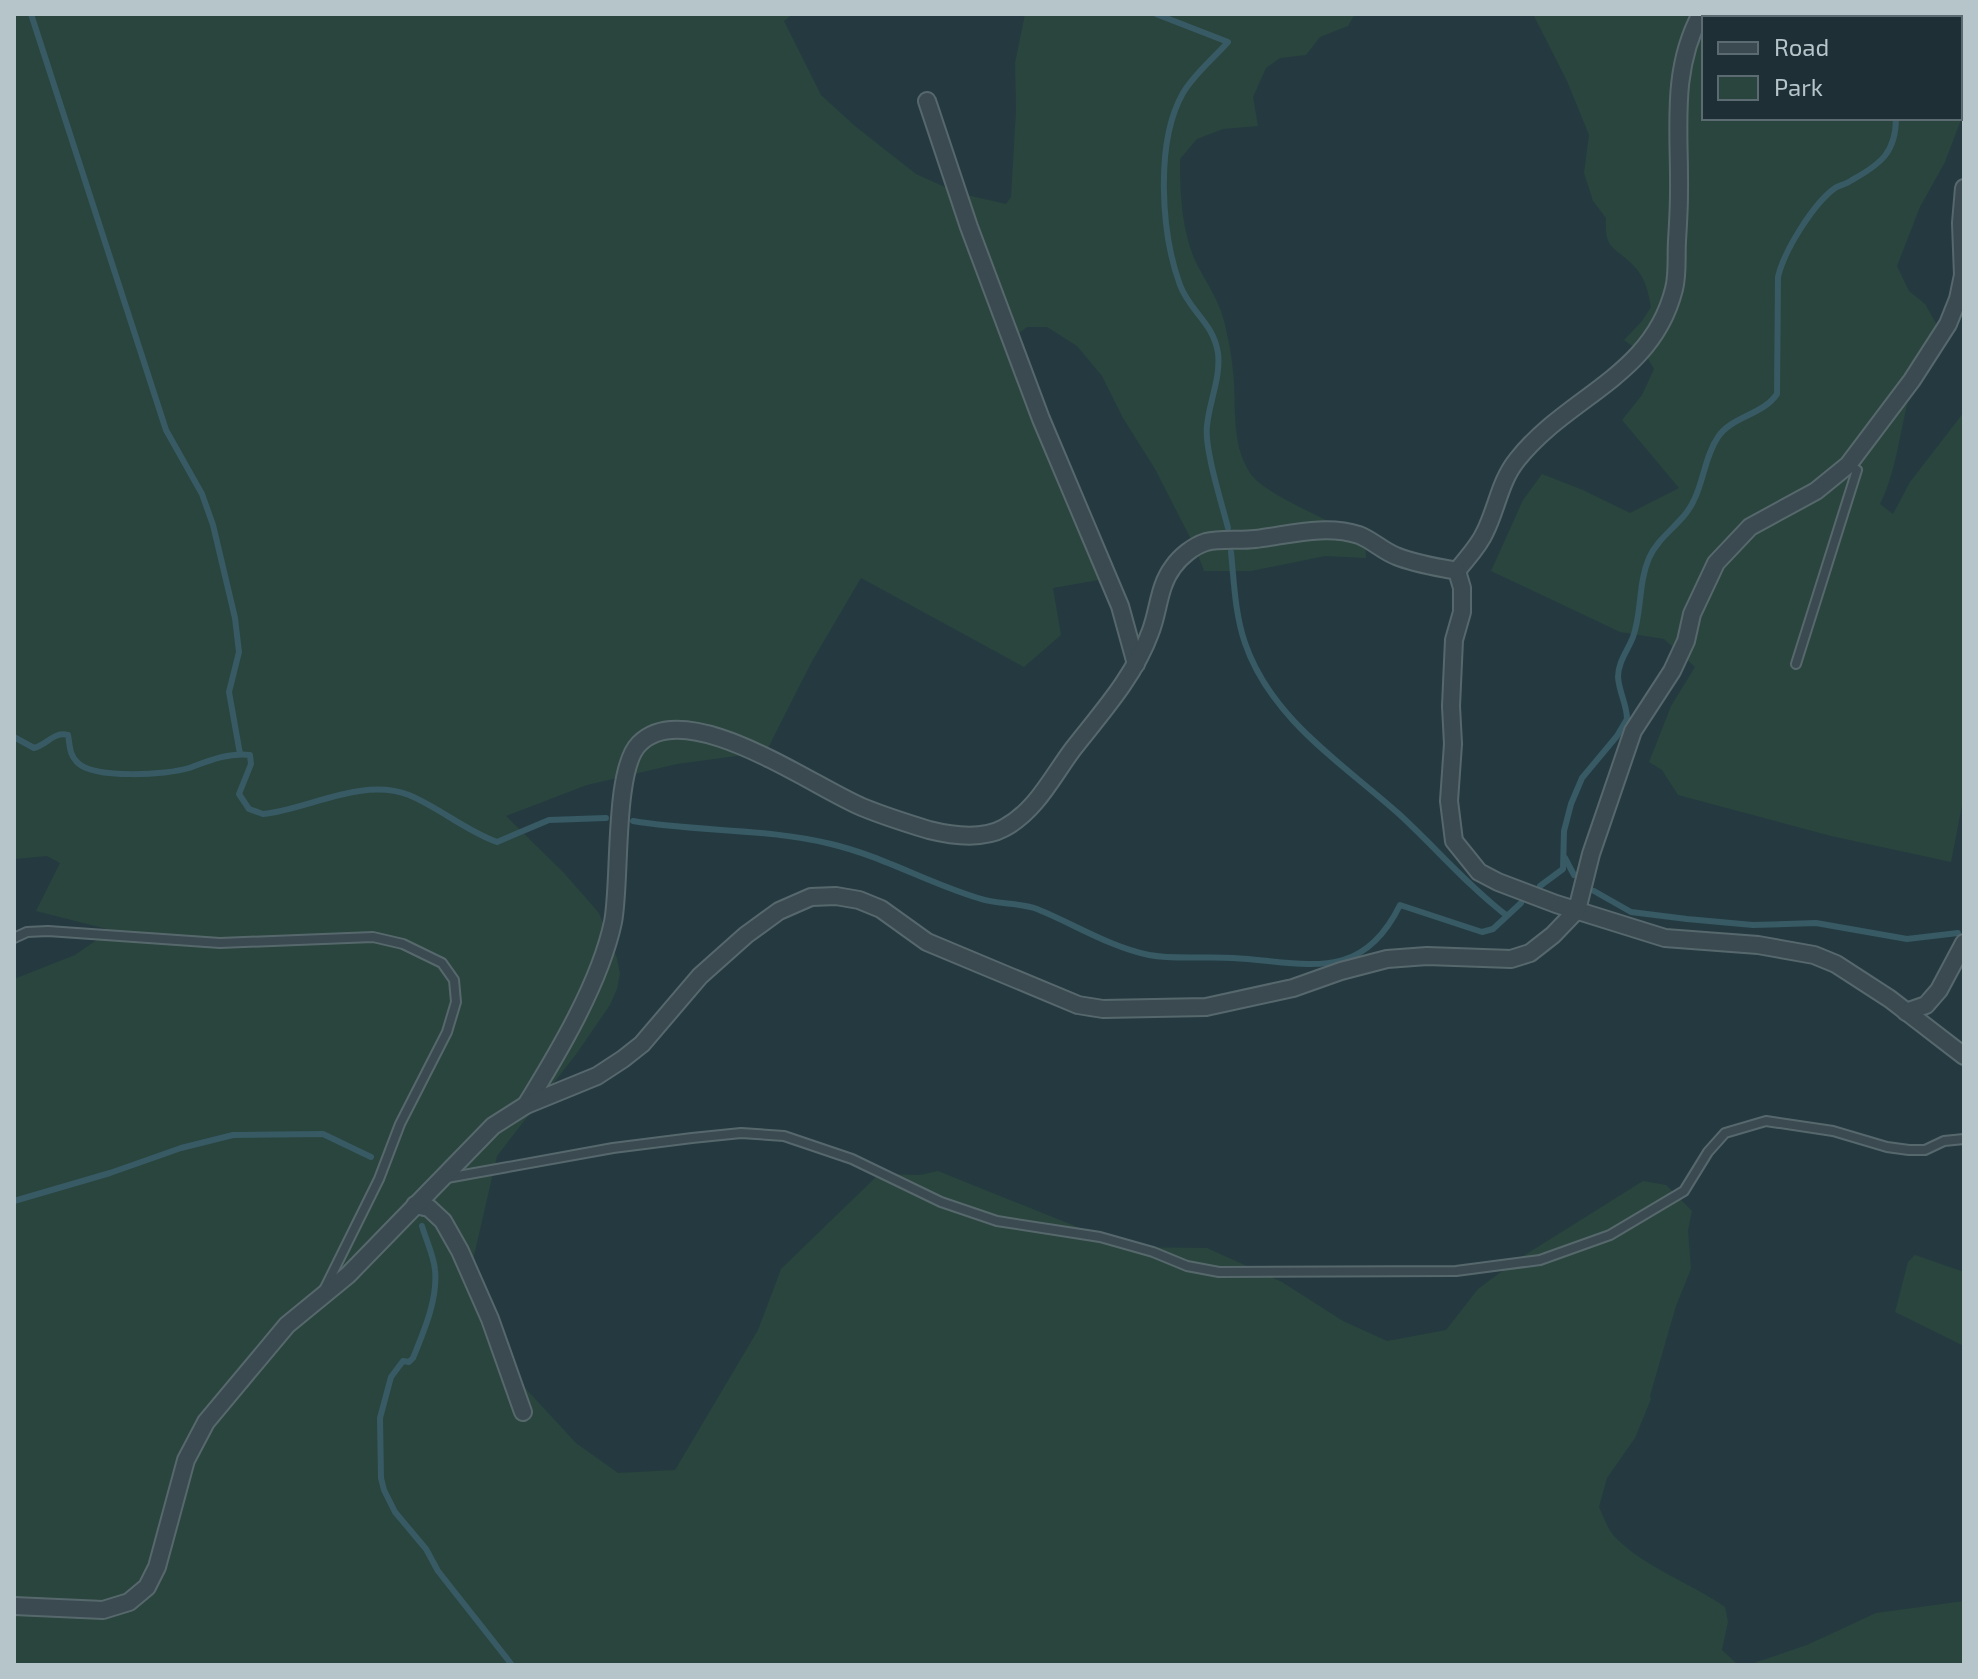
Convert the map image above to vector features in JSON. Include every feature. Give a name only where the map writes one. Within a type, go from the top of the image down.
[{"type":"street","points":[[1457,571],[1485,534],[1503,482],[1514,463],[1544,431],[1631,364],[1651,340],[1666,314],[1675,286],[1679,192],[1678,84],[1701,14]]},
{"type":"street","points":[[927,101],[969,227],[1041,419],[1120,606],[1136,664]]},
{"type":"street","points":[[14,1606],[103,1610],[129,1602],[147,1587],[157,1567],[186,1460],[206,1422],[287,1325],[348,1275],[493,1126],[526,1105],[597,1076],[623,1059],[642,1044],[700,976],[746,935],[779,911],[811,897],[836,896],[859,900],[881,909],[927,942],[1078,1005],[1103,1009],[1206,1007],[1293,988],[1387,959],[1427,956],[1511,959],[1543,945],[1577,910],[1591,854],[1633,731],[1672,671],[1686,641],[1692,614],[1716,563],[1750,527],[1816,491],[1848,465],[1919,371],[1948,324],[1963,275],[1961,223],[1964,188]]},
{"type":"street","points":[[526,1105],[556,1057],[598,968],[613,922],[620,808],[628,763],[636,745],[651,734],[672,727],[725,738],[862,807],[891,818],[938,832],[965,836],[989,833],[1005,828],[1033,806],[1136,664],[1151,631],[1163,585],[1174,565],[1190,550],[1206,542],[1316,530],[1336,531],[1359,535],[1394,555],[1457,571]]},
{"type":"street","points":[[1457,571],[1462,588],[1462,612],[1454,640],[1449,801],[1454,841],[1479,872],[1508,886],[1665,938],[1758,945],[1814,955],[1859,978],[1964,1056]]},
{"type":"street","points":[[1906,1012],[1926,1005],[1939,990],[1964,943]]},
{"type":"street","points":[[415,1205],[429,1208],[443,1221],[460,1251],[490,1319],[523,1412]]},
{"type":"lane","points":[[1796,664],[1857,470],[1848,465]]},
{"type":"lane","points":[[14,938],[27,932],[48,931],[220,943],[373,937],[403,944],[442,963],[454,980],[456,1002],[447,1032],[400,1124],[379,1179],[320,1296]]},
{"type":"lane","points":[[440,1179],[613,1148],[729,1134],[784,1136],[892,1177],[941,1202],[997,1221],[1100,1237],[1153,1252],[1187,1266],[1219,1272],[1456,1271],[1540,1260],[1610,1235],[1684,1191],[1708,1152],[1725,1133],[1749,1125],[1766,1121],[1801,1124],[1909,1150],[1925,1150],[1944,1141],[1964,1139]]},
{"type":"green space","points":[[14,14],[793,14],[784,21],[821,95],[855,126],[916,174],[958,193],[1006,204],[1011,197],[1016,110],[1015,63],[1025,14],[1355,14],[1348,26],[1320,37],[1306,55],[1280,58],[1266,68],[1253,97],[1258,126],[1223,129],[1197,139],[1180,159],[1180,171],[1188,239],[1194,258],[1218,303],[1227,333],[1237,436],[1244,461],[1250,473],[1270,491],[1365,541],[1366,558],[1325,556],[1251,571],[1204,571],[1155,469],[1123,418],[1102,376],[1077,346],[1047,327],[1027,327],[1006,343],[1110,578],[1053,588],[1061,635],[1024,667],[861,578],[811,663],[766,752],[677,764],[587,785],[506,816],[564,873],[599,913],[620,974],[610,1005],[497,1156],[473,1260],[502,1363],[576,1443],[618,1473],[675,1470],[758,1330],[781,1269],[879,1174],[920,1175],[938,1171],[1127,1247],[1207,1248],[1282,1282],[1343,1321],[1387,1341],[1446,1330],[1478,1289],[1517,1260],[1643,1181],[1666,1185],[1692,1211],[1688,1230],[1691,1269],[1676,1306],[1651,1399],[1635,1438],[1607,1478],[1599,1507],[1612,1533],[1630,1550],[1725,1607],[1728,1622],[1722,1650],[1738,1665],[14,1665],[14,979],[75,955],[111,930],[36,911],[60,863],[47,856],[14,859]]},
{"type":"green space","points":[[1533,14],[1964,14],[1962,117],[1962,16],[1702,16],[1702,120],[1961,120],[1945,162],[1920,207],[1897,266],[1909,291],[1925,304],[1941,332],[1920,365],[1912,386],[1892,471],[1880,504],[1893,514],[1910,482],[1964,412],[1964,795],[1951,862],[1831,836],[1678,795],[1662,770],[1649,762],[1671,706],[1695,667],[1664,639],[1620,632],[1491,571],[1523,500],[1542,474],[1630,513],[1679,488],[1622,420],[1642,395],[1654,369],[1647,357],[1624,340],[1651,307],[1643,279],[1609,242],[1606,218],[1593,201],[1584,173],[1589,135],[1567,81]]},
{"type":"green space","points":[[1915,1255],[1964,1272],[1964,1346],[1895,1312],[1908,1262]]},
{"type":"green space","points":[[1964,1601],[1964,1665],[1748,1665],[1807,1645],[1876,1613]]},
{"type":"waterway","points":[[31,14],[166,430],[202,494],[213,525],[235,618],[239,652],[229,692],[240,754]]},
{"type":"waterway","points":[[1156,14],[1228,42],[1188,86],[1174,113],[1168,136],[1164,188],[1169,240],[1180,285],[1211,333],[1218,353],[1218,372],[1207,436],[1228,528]]},
{"type":"waterway","points":[[1540,886],[1563,869],[1564,831],[1582,778],[1627,719],[1618,672],[1636,627],[1649,558],[1659,542],[1690,508],[1718,437],[1731,424],[1764,407],[1777,394],[1778,277],[1786,254],[1800,229],[1826,195],[1885,156],[1893,140],[1896,120]]},
{"type":"waterway","points":[[1231,552],[1235,598],[1245,643],[1272,695],[1310,738],[1399,814],[1506,915]]},
{"type":"waterway","points":[[14,737],[34,748],[59,735],[68,735],[75,760],[99,772],[165,772],[227,756],[250,755],[251,764],[239,794],[249,809],[263,814],[354,792],[391,790],[409,795],[497,842],[549,820],[606,818]]},
{"type":"waterway","points":[[633,821],[782,835],[831,844],[868,855],[978,898],[1037,909],[1120,947],[1149,955],[1180,958],[1329,963],[1349,958],[1368,948],[1385,930],[1400,905],[1482,932],[1493,929],[1521,903]]},
{"type":"waterway","points":[[1565,858],[1574,875]]},
{"type":"waterway","points":[[1594,891],[1631,912],[1687,919],[1753,925],[1816,923],[1907,939],[1958,933]]},
{"type":"waterway","points":[[14,1201],[181,1148],[233,1135],[323,1134],[371,1157]]},
{"type":"waterway","points":[[422,1226],[432,1254],[434,1292],[413,1358],[409,1362],[403,1361],[391,1377],[380,1418],[381,1478],[395,1512],[512,1665]]}]
